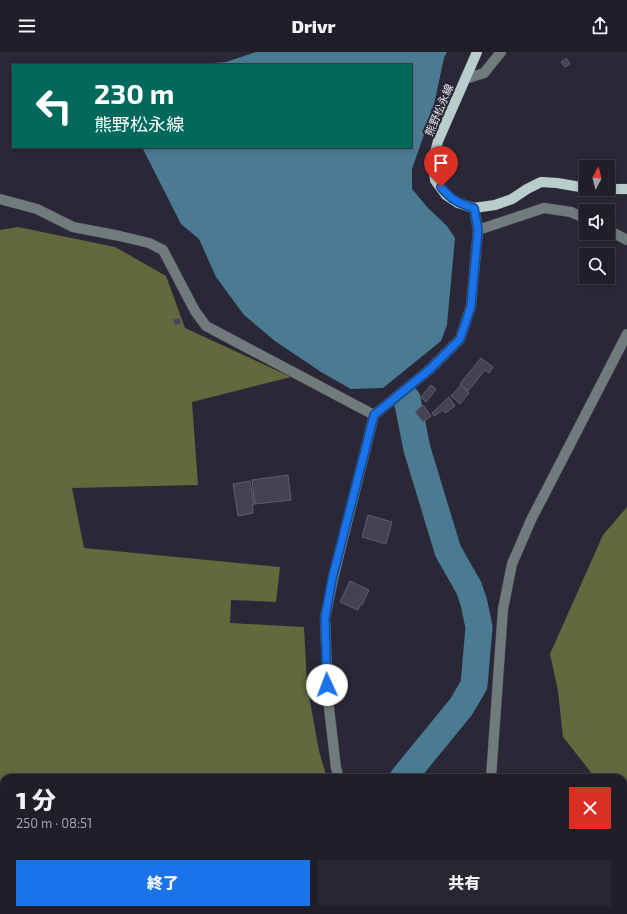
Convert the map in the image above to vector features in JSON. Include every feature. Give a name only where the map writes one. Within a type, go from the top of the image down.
[{"type":"main road","name":"熊野松永線","points":[[477,52],[438,141],[433,161],[435,180],[446,195],[458,203],[474,208],[494,206],[512,199],[541,182],[579,187]]},
{"type":"main road","points":[[615,189],[627,189]]},
{"type":"street","points":[[465,78],[484,73],[501,52]]},
{"type":"street","points":[[0,198],[37,208],[73,227],[149,243],[163,250],[195,311],[206,326],[374,415]]},
{"type":"street","points":[[338,774],[328,699],[325,618],[332,579],[374,415],[429,370],[460,339],[471,306],[478,230],[474,208]]},
{"type":"street","points":[[478,230],[544,208],[571,212],[579,216]]},
{"type":"street","points":[[615,234],[627,240]]},
{"type":"street","points":[[491,774],[503,609],[512,564],[531,520],[627,334]]},
{"type":"green space","points":[[18,227],[115,247],[166,276],[185,328],[291,377],[192,402],[198,485],[72,488],[84,548],[280,567],[276,602],[231,600],[230,623],[304,627],[307,685],[319,751],[326,774],[0,774],[0,230]]},
{"type":"green space","points":[[627,507],[627,774],[592,774],[563,737],[558,691],[550,654],[603,535]]},
{"type":"water","points":[[256,52],[447,52],[444,58],[433,109],[412,169],[412,189],[428,208],[447,226],[455,238],[447,325],[441,341],[383,388],[351,389],[321,372],[275,341],[244,315],[216,277],[199,239],[181,224],[142,148],[412,148],[412,64],[201,64],[226,62]]},
{"type":"building","points":[[566,58],[570,64],[565,67],[561,62]]},
{"type":"building","points":[[180,318],[181,324],[174,325],[173,319]]},
{"type":"building","points":[[481,358],[493,367],[489,373],[485,370],[468,391],[460,384]]},
{"type":"building","points":[[431,385],[436,389],[426,402],[421,397]]},
{"type":"building","points":[[461,385],[469,393],[460,404],[451,396]]},
{"type":"building","points":[[449,397],[455,406],[445,413],[443,410],[434,416],[432,413]]},
{"type":"building","points":[[423,405],[431,416],[423,422],[415,412]]},
{"type":"building","points":[[288,475],[291,500],[255,504],[252,480]]},
{"type":"building","points":[[250,481],[254,505],[252,505],[253,513],[238,516],[233,484]]},
{"type":"building","points":[[368,515],[392,522],[386,544],[362,537]]},
{"type":"building","points":[[350,581],[369,590],[358,610],[340,602]]},
{"type":"waterway","points":[[406,774],[461,707],[474,685],[479,627],[469,588],[448,551],[417,449],[407,399]]},
{"type":"route","points":[[327,685],[325,618],[332,579],[374,415],[429,370],[460,339],[471,306],[478,230],[474,208],[458,203],[446,195],[441,187]]}]
